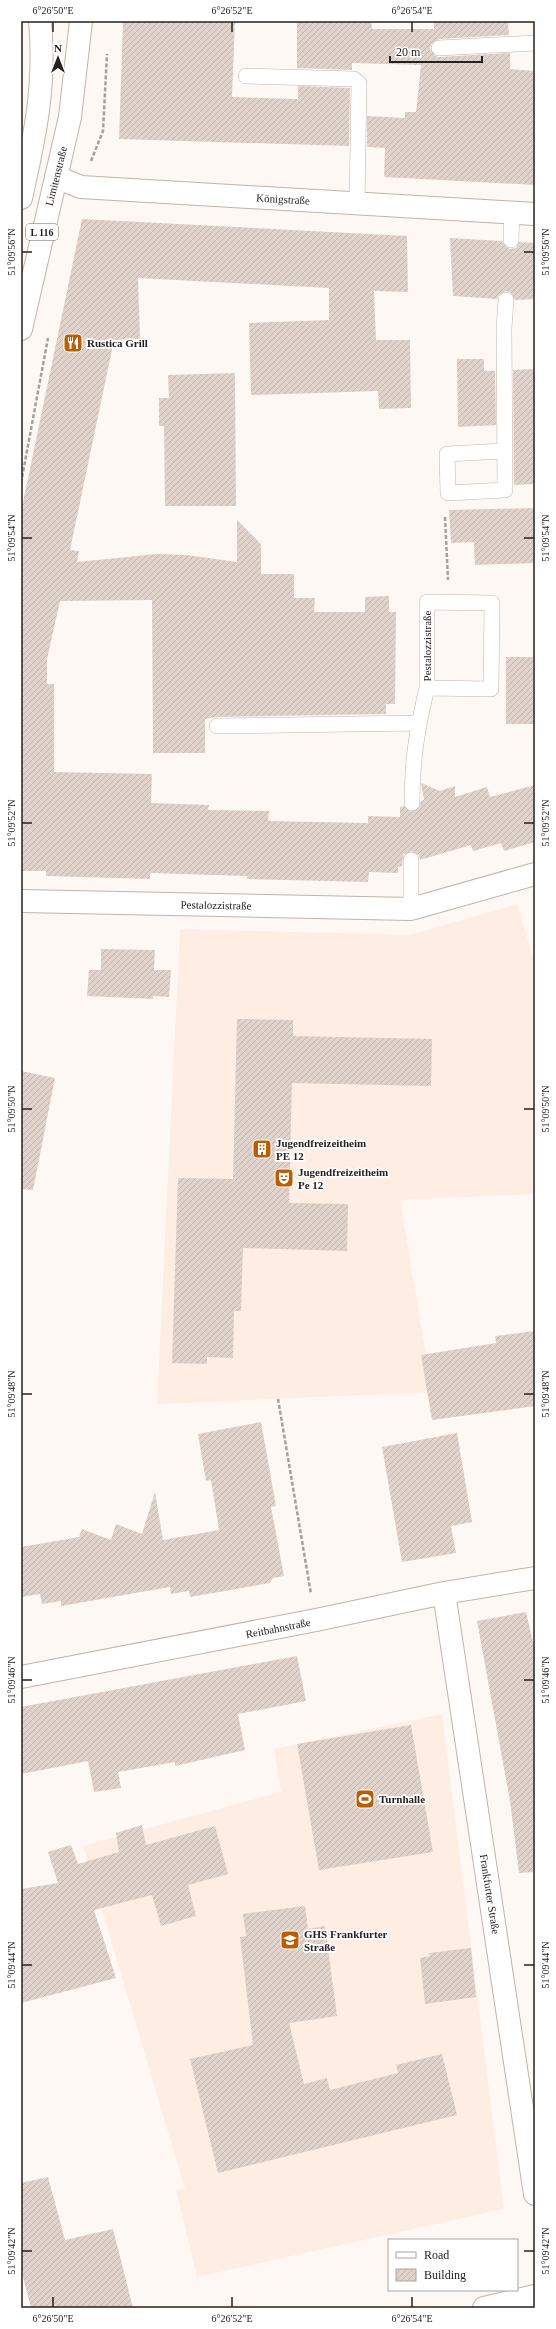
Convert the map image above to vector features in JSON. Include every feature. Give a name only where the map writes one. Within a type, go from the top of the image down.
[{"type":"street","points":[[21,198],[39,118],[43,50],[40,21]]},
{"type":"street","name":"Limitenstraße","points":[[21,329],[38,250],[70,117],[81,21]]},
{"type":"street","name":"Königstraße","points":[[56,177],[81,187],[535,214]]},
{"type":"street","name":"Pestalozzistraße","points":[[21,901],[411,909],[535,874]]},
{"type":"street","name":"Reitbahnstraße","points":[[21,1677],[316,1620],[444,1593],[535,1578]]},
{"type":"street","name":"Frankfurter Straße","points":[[444,1593],[535,2194]]},
{"type":"street","points":[[484,2308],[535,2296]]},
{"type":"lane","points":[[439,48],[535,43]]},
{"type":"lane","points":[[246,76],[354,79],[359,83],[357,204]]},
{"type":"lane","points":[[511,240],[512,213]]},
{"type":"lane","points":[[504,451],[447,454],[448,493],[504,490],[504,451],[504,328],[506,300]]},
{"type":"lane","name":"Pestalozzistraße","points":[[412,803],[412,765],[418,723],[427,688],[427,602],[492,603],[491,689],[427,688]]},
{"type":"lane","points":[[217,726],[418,723]]},
{"type":"lane","points":[[411,860],[411,909]]},
{"type":"path","points":[[448,493],[444,505],[449,602]]},
{"type":"path","points":[[278,1399],[316,1620]]},
{"type":"shaded area","points":[[517,904],[535,963],[535,1194],[400,1200],[432,1392],[157,1404],[180,929],[410,935]]},
{"type":"shaded area","name":"GHS Frankfurter Straße","points":[[442,1714],[504,2209],[197,2277],[176,2190],[185,2189],[83,1846],[281,1792],[274,1749]]},
{"type":"building","points":[[123,21],[235,21],[232,97],[298,99],[298,86],[350,88],[349,146],[119,139]]},
{"type":"building","points":[[297,21],[371,21],[372,29],[434,29],[434,21],[508,21],[509,35],[439,39],[431,44],[430,49],[435,56],[439,57],[510,53],[510,69],[535,71],[535,185],[384,177],[385,148],[367,147],[367,116],[405,118],[405,112],[416,112],[421,65],[352,63],[352,70],[297,68]]},
{"type":"building","points":[[82,219],[407,236],[408,292],[374,291],[376,340],[410,340],[411,408],[379,409],[378,391],[251,395],[249,323],[329,320],[329,288],[138,278],[140,339],[114,340],[70,550],[79,551],[77,562],[157,554],[187,555],[237,562],[237,520],[261,544],[261,574],[294,574],[294,598],[315,598],[314,612],[365,612],[365,597],[389,596],[389,612],[396,612],[395,704],[386,704],[386,714],[217,717],[205,719],[205,753],[153,753],[152,600],[60,601],[47,659],[47,684],[54,684],[54,772],[152,774],[151,803],[209,805],[208,810],[269,811],[268,821],[368,823],[368,816],[400,817],[400,807],[404,806],[411,812],[419,808],[421,801],[424,800],[421,783],[440,791],[455,786],[455,797],[487,787],[490,797],[535,785],[535,842],[504,851],[501,843],[473,851],[471,845],[420,860],[419,855],[411,851],[403,855],[402,866],[398,867],[398,873],[369,872],[368,882],[247,879],[247,876],[150,873],[150,879],[46,876],[46,871],[21,871],[21,512]]},
{"type":"building","points":[[450,238],[502,241],[506,247],[510,249],[516,248],[519,242],[535,243],[535,299],[515,300],[511,293],[506,291],[499,295],[497,299],[453,296]]},
{"type":"building","points":[[457,359],[484,359],[484,371],[495,371],[496,425],[458,427]]},
{"type":"building","points":[[535,369],[535,484],[514,485],[513,370]]},
{"type":"building","points":[[235,373],[236,506],[165,506],[164,426],[159,426],[159,398],[169,398],[168,375]]},
{"type":"building","points":[[535,508],[535,563],[475,565],[474,542],[451,543],[449,510]]},
{"type":"building","points":[[506,657],[533,657],[534,724],[506,724]]},
{"type":"building","points":[[101,949],[155,950],[154,970],[171,970],[169,997],[153,996],[153,999],[87,996],[89,970],[101,970]]},
{"type":"building","points":[[237,1019],[293,1020],[293,1036],[432,1039],[431,1086],[292,1083],[289,1203],[348,1204],[347,1251],[243,1248],[241,1311],[234,1311],[233,1358],[207,1357],[207,1364],[172,1363],[178,1178],[233,1179]]},
{"type":"building","points":[[21,1071],[55,1078],[33,1190],[21,1189]]},
{"type":"building","points":[[535,1331],[535,1406],[432,1420],[421,1355],[496,1343],[495,1336]]},
{"type":"building","points":[[261,1422],[276,1506],[271,1507],[284,1576],[273,1578],[270,1583],[190,1597],[189,1591],[171,1594],[170,1587],[61,1606],[61,1601],[42,1604],[40,1594],[21,1597],[21,1547],[79,1537],[82,1529],[111,1540],[116,1524],[142,1534],[155,1492],[163,1540],[219,1530],[211,1480],[206,1481],[198,1434]]},
{"type":"building","points":[[457,1433],[472,1522],[451,1526],[456,1553],[402,1562],[382,1447]]},
{"type":"building","points":[[526,1612],[535,1651],[535,1872],[519,1873],[510,1801],[477,1621]]},
{"type":"building","points":[[297,1656],[306,1701],[238,1714],[245,1750],[175,1766],[175,1762],[118,1772],[121,1788],[94,1792],[88,1761],[21,1774],[21,1707]]},
{"type":"building","name":"Turnhalle","points":[[411,1725],[433,1852],[319,1870],[297,1744]]},
{"type":"building","points":[[142,1825],[146,1845],[215,1826],[228,1874],[188,1885],[196,1916],[161,1926],[152,1895],[94,1910],[116,1978],[21,2003],[21,1889],[58,1883],[48,1852],[71,1845],[78,1864],[119,1852],[116,1833]]},
{"type":"building","points":[[305,1906],[308,1929],[325,1926],[337,2016],[289,2023],[304,2084],[327,2078],[330,2090],[398,2073],[396,2065],[442,2054],[457,2115],[218,2173],[190,2059],[253,2045],[240,1937],[246,1936],[243,1914]]},
{"type":"building","points":[[471,1948],[476,1997],[425,2004],[420,1958],[430,1956],[429,1953]]},
{"type":"building","points":[[48,2177],[65,2240],[113,2229],[133,2308],[31,2308],[21,2269],[21,2183]]},
{"type":"place","name":"Rustica Grill","points":[[73,343]]},
{"type":"place","name":"Jugendfreizeitheim PE 12","points":[[262,1149]]},
{"type":"place","name":"Jugendfreizeitheim Pe 12","points":[[284,1178]]},
{"type":"place","name":"Turnhalle","points":[[365,1799]]},
{"type":"place","name":"GHS Frankfurter Straße","points":[[290,1940]]}]
